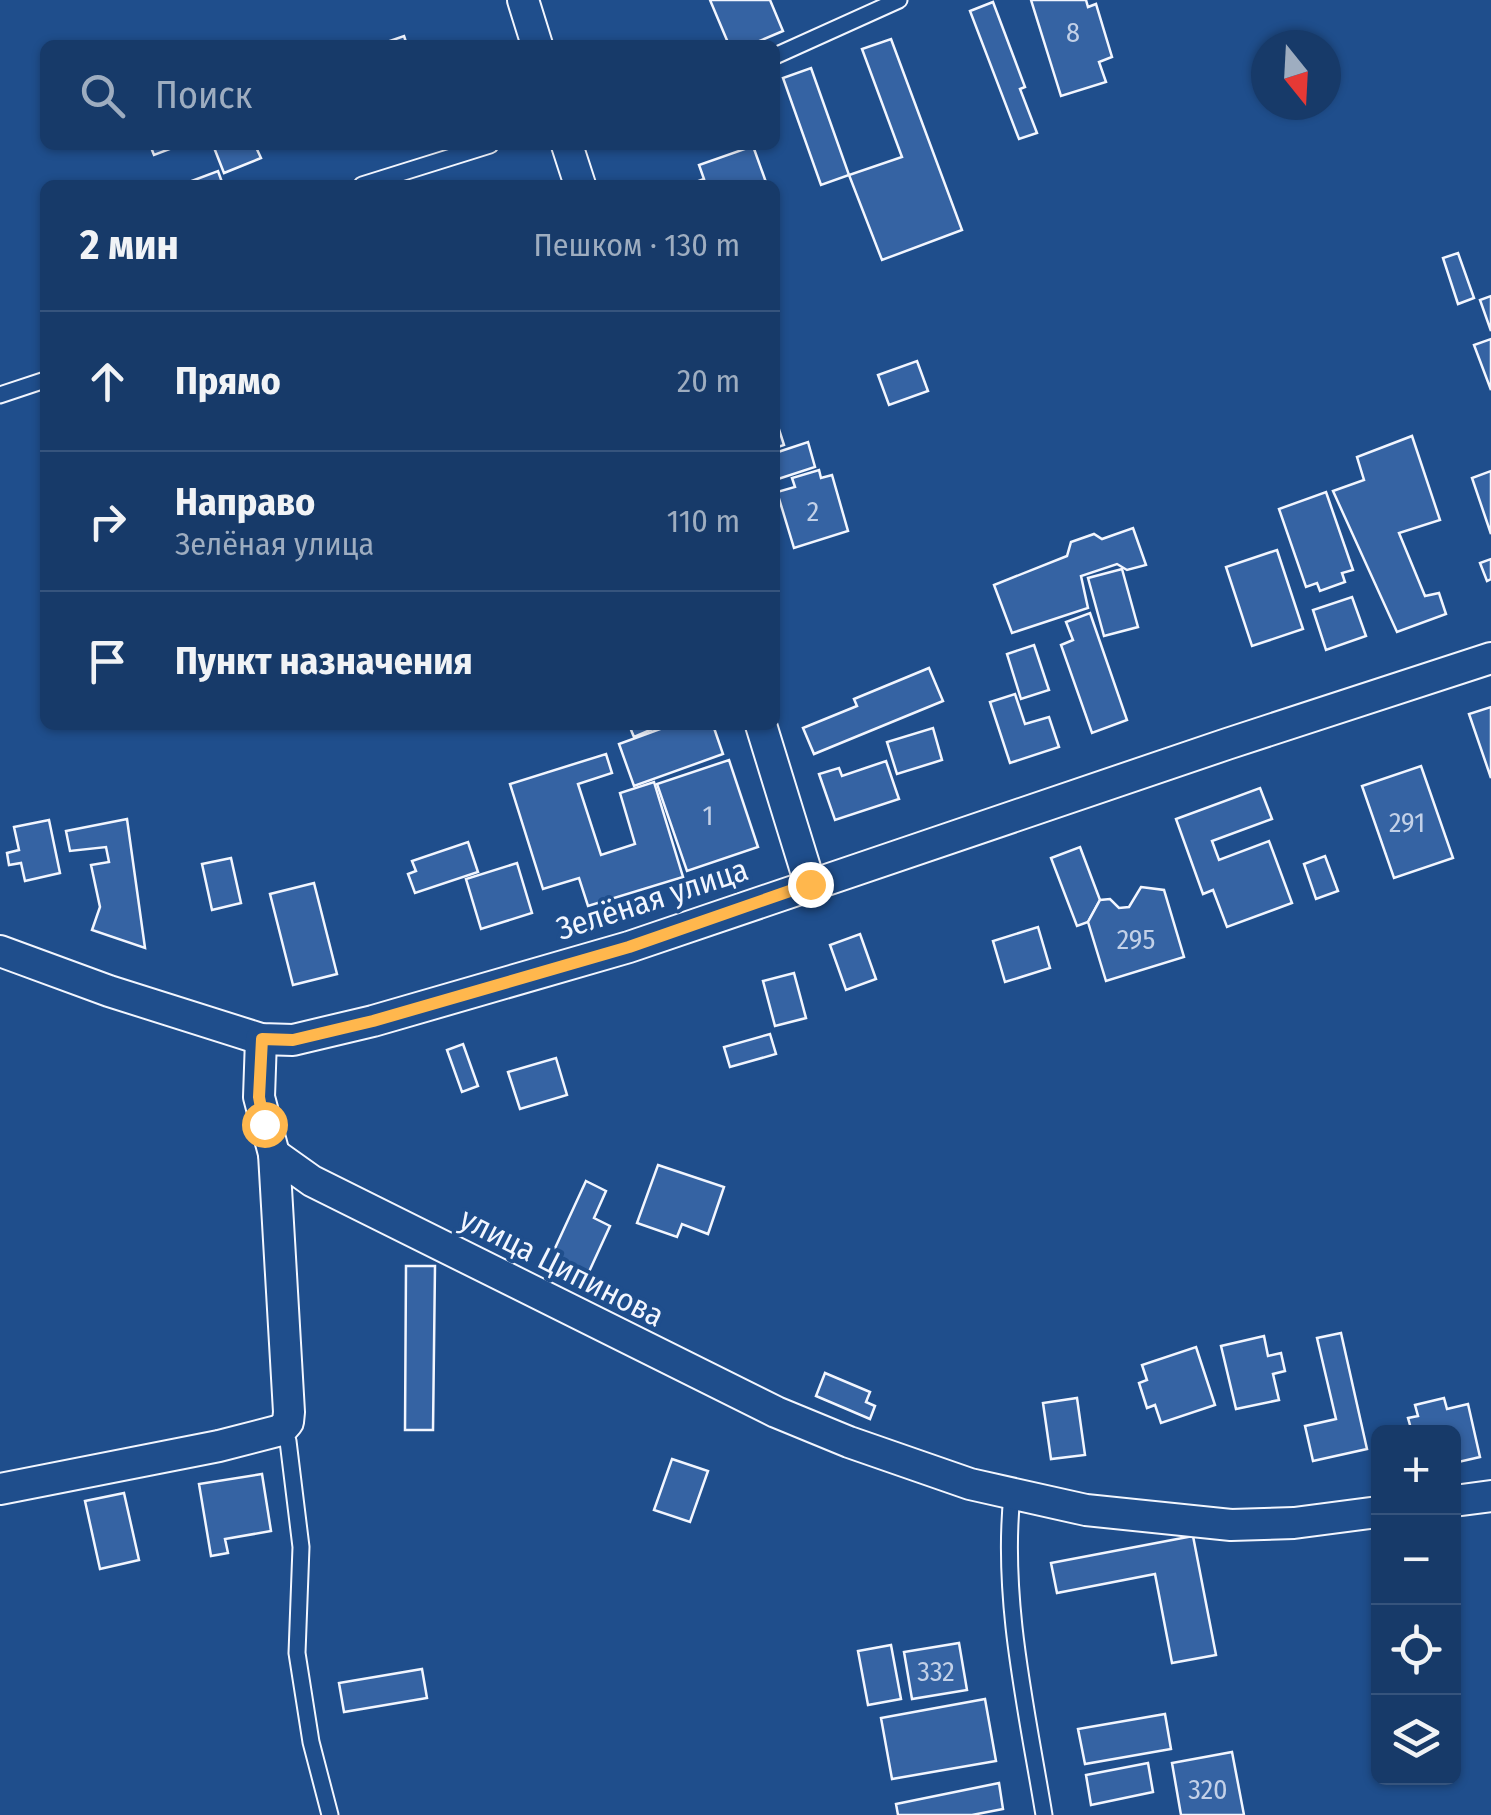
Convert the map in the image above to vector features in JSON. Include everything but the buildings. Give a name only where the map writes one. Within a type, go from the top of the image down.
[{"type":"street","points":[[523,0],[535,40]]},
{"type":"street","points":[[569,150],[578,180]]},
{"type":"street","name":"Зелёная улица","points":[[0,952],[262,1039],[293,1040],[373,1021],[629,947],[1491,658]]},
{"type":"street","points":[[763,730],[810,884]]},
{"type":"street","points":[[0,1490],[219,1446],[281,1430],[288,1422],[274,1154],[259,1097],[262,1039]]},
{"type":"street","name":"улица Ципинова","points":[[274,1154],[312,1181],[776,1412],[849,1442],[1012,1496],[1086,1510],[1230,1525],[1294,1523],[1371,1513]]},
{"type":"street","points":[[1461,1500],[1491,1496]]},
{"type":"lane","points":[[780,54],[899,0]]},
{"type":"lane","points":[[378,180],[474,150]]},
{"type":"lane","points":[[0,395],[40,382]]},
{"type":"lane","points":[[281,1430],[288,1441],[302,1547],[297,1653],[302,1693],[330,1815]]},
{"type":"lane","points":[[1012,1496],[1008,1533],[1010,1581],[1044,1815]]},
{"type":"route","points":[[264,1124],[259,1097],[262,1039],[293,1040],[373,1021],[629,947],[810,884]]}]
